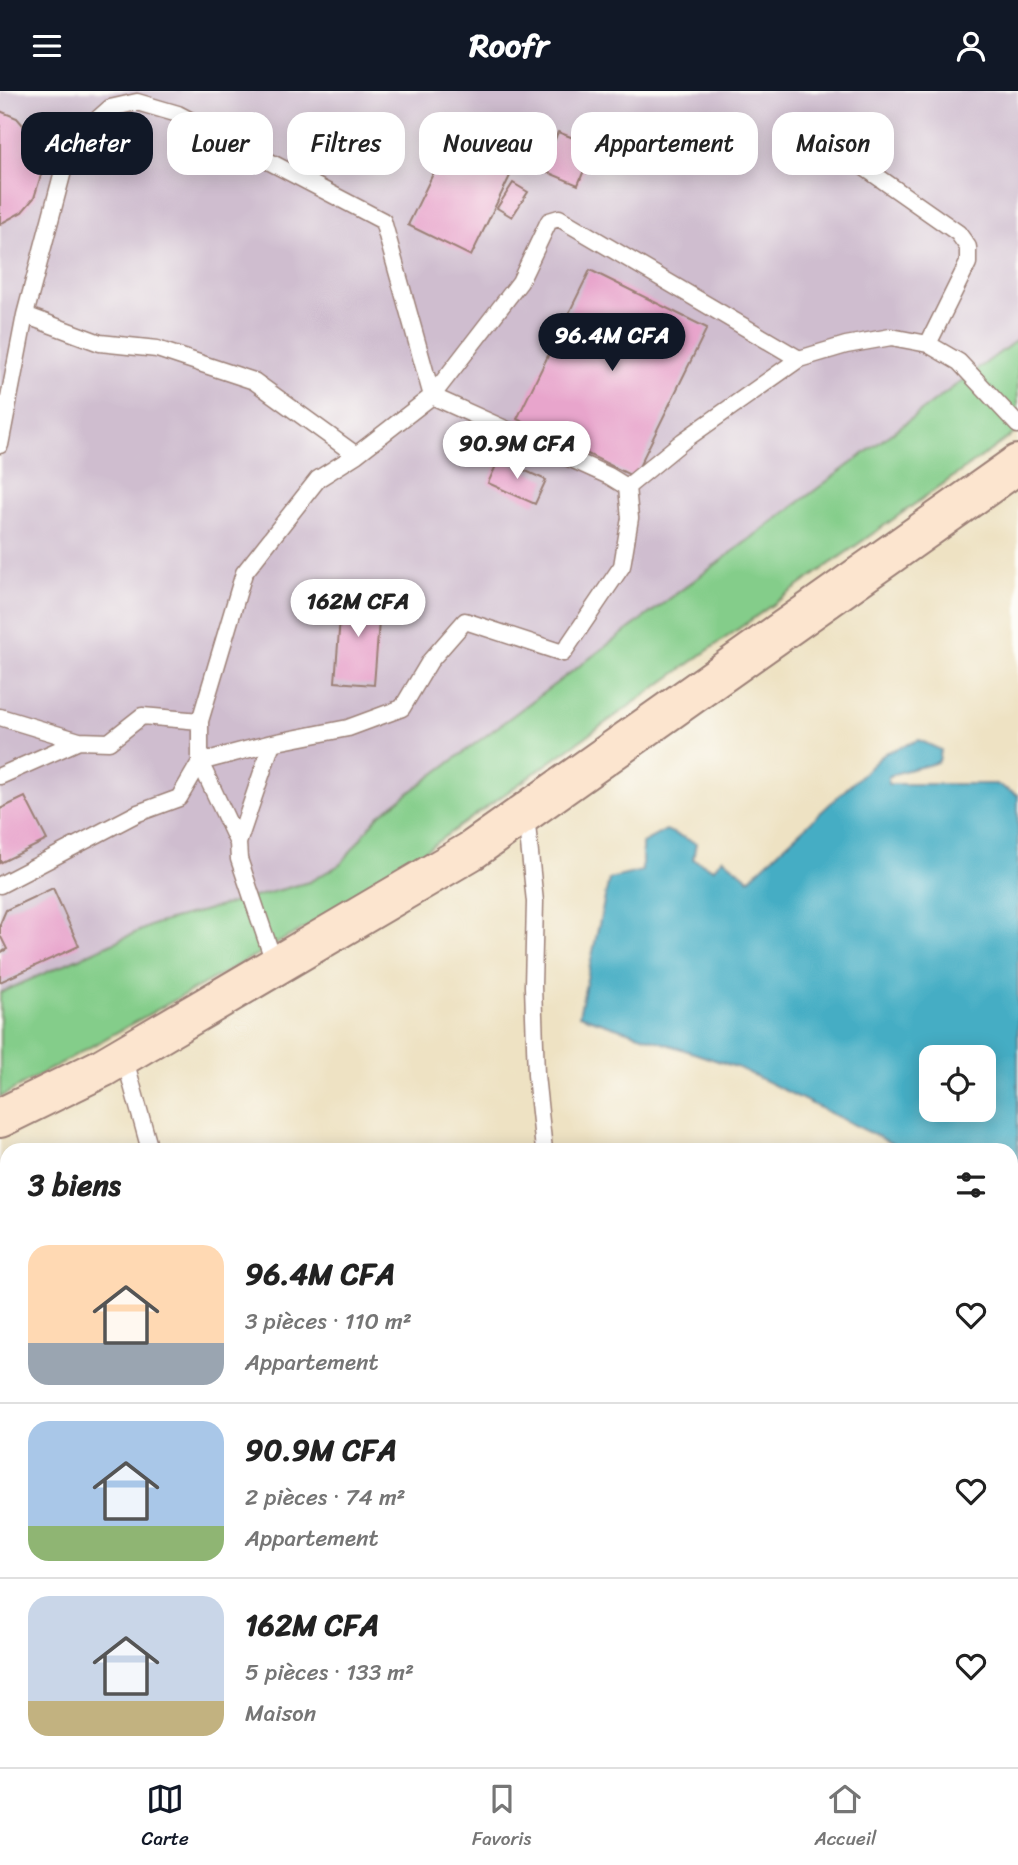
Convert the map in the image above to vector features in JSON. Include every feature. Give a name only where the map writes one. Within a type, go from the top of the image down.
[{"type":"main road","points":[[0,1118],[124,1056],[471,851],[1018,464]]},
{"type":"lane","points":[[0,445],[25,315],[67,156],[91,125],[110,108],[137,102],[178,114],[383,221],[432,396]]},
{"type":"lane","points":[[875,175],[958,233],[968,247],[968,263],[928,344]]},
{"type":"lane","points":[[275,965],[240,859],[238,843],[200,761],[200,721],[244,573],[318,479],[356,455],[432,396],[520,282],[549,221],[553,219],[559,218],[799,359]]},
{"type":"lane","points":[[25,315],[100,343],[157,349],[254,381],[356,455]]},
{"type":"lane","points":[[626,487],[683,441],[799,359],[846,345],[891,337],[928,344],[958,362],[1018,425]]},
{"type":"lane","points":[[0,885],[138,813],[179,798],[200,761],[348,728],[402,708],[430,661],[464,621],[563,653],[622,566],[630,518],[626,487],[609,476],[432,396]]},
{"type":"lane","points":[[0,717],[79,741],[109,742],[142,716],[200,721]]},
{"type":"lane","points":[[0,776],[79,741]]},
{"type":"lane","points":[[238,843],[272,743]]},
{"type":"lane","points":[[525,813],[535,902],[533,986],[536,1075],[544,1143]]},
{"type":"lane","points":[[124,1056],[148,1143]]},
{"type":"shaded area","points":[[0,91],[1018,91],[1018,339],[378,816],[341,864],[309,882],[155,924],[0,993]]},
{"type":"green space","points":[[1018,339],[1018,431],[355,900],[0,1097],[0,993],[155,924],[309,882],[341,864],[378,816]]},
{"type":"water","points":[[919,740],[941,750],[939,761],[894,774],[888,777],[888,784],[996,784],[1018,795],[1018,1143],[891,1143],[739,1068],[579,1015],[609,879],[642,871],[642,843],[666,830],[696,843],[693,859],[713,869],[723,858],[749,879],[885,753]]},
{"type":"building","points":[[0,111],[17,118],[21,123],[21,175],[41,175],[34,198],[22,212],[0,224]]},
{"type":"building","points":[[558,132],[571,137],[571,175],[582,175],[578,185],[554,175],[557,175]]},
{"type":"building","points":[[432,175],[510,176],[471,256],[408,225]]},
{"type":"building","points":[[513,183],[528,192],[512,217],[497,208]]},
{"type":"building","points":[[590,270],[707,328],[634,477],[517,419]]},
{"type":"building","points":[[499,459],[546,480],[535,504],[488,483]]},
{"type":"building","points":[[342,593],[381,596],[374,685],[335,682]]},
{"type":"building","points":[[25,797],[47,840],[0,863],[0,809]]},
{"type":"building","points":[[53,888],[79,946],[0,982],[0,953],[7,949],[0,935],[0,924],[6,910]]}]
